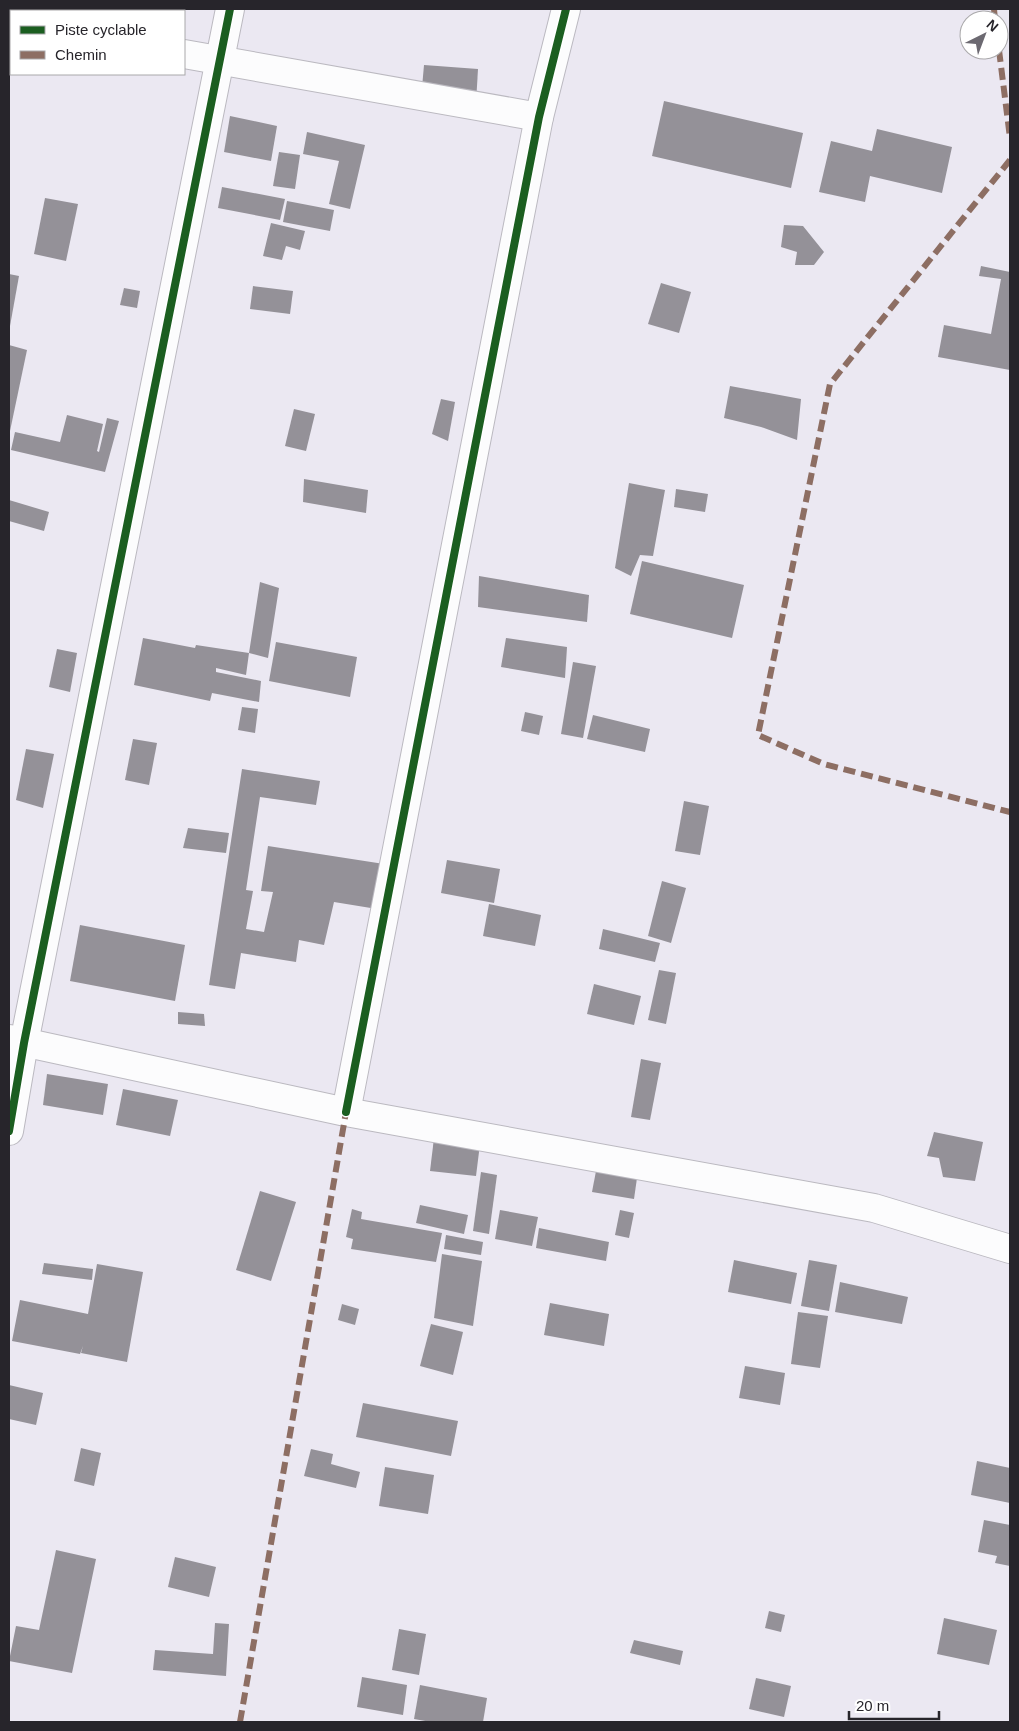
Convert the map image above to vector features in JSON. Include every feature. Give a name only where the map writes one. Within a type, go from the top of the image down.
[{"type":"street","points":[[9,1131],[16,1041],[230,9]]},
{"type":"street","points":[[346,1112],[539,117],[566,9]]},
{"type":"street","points":[[185,54],[539,117]]},
{"type":"street","points":[[16,1041],[346,1112],[874,1208],[1010,1250]]},
{"type":"building","points":[[424,65],[478,69],[476,103],[421,99]]},
{"type":"building","points":[[664,101],[803,133],[791,188],[652,156]]},
{"type":"building","points":[[230,116],[277,126],[271,161],[224,152]]},
{"type":"building","points":[[877,129],[952,147],[942,193],[870,176],[865,202],[819,192],[831,141],[872,151]]},
{"type":"building","points":[[307,132],[365,145],[350,209],[329,204],[339,161],[303,154]]},
{"type":"building","points":[[279,152],[300,155],[295,189],[273,186]]},
{"type":"building","points":[[222,187],[285,199],[280,220],[218,208]]},
{"type":"building","points":[[45,198],[78,204],[66,261],[34,254]]},
{"type":"building","points":[[287,201],[334,210],[330,231],[283,222]]},
{"type":"building","points":[[271,223],[305,231],[300,250],[286,246],[282,260],[263,256]]},
{"type":"building","points":[[784,225],[803,226],[824,252],[814,265],[795,265],[797,252],[781,247]]},
{"type":"building","points":[[981,266],[1010,272],[1010,370],[938,357],[944,325],[991,334],[1001,279],[979,276]]},
{"type":"building","points":[[9,274],[19,276],[10,326],[9,326]]},
{"type":"building","points":[[661,283],[691,292],[679,333],[648,324]]},
{"type":"building","points":[[253,286],[293,291],[290,314],[250,309]]},
{"type":"building","points":[[124,288],[140,291],[137,308],[120,305]]},
{"type":"building","points":[[9,345],[27,350],[10,431],[9,430]]},
{"type":"building","points":[[730,386],[801,399],[797,440],[761,427],[724,418]]},
{"type":"building","points":[[441,399],[455,402],[448,441],[432,434]]},
{"type":"building","points":[[294,409],[315,414],[306,451],[285,446]]},
{"type":"building","points":[[67,415],[103,424],[97,451],[99,452],[107,418],[119,421],[105,472],[11,450],[15,432],[60,442]]},
{"type":"building","points":[[304,479],[368,490],[366,513],[303,502]]},
{"type":"building","points":[[629,483],[665,490],[653,556],[640,555],[631,576],[615,568]]},
{"type":"building","points":[[676,489],[708,494],[705,512],[674,507]]},
{"type":"building","points":[[9,500],[49,512],[44,531],[9,521]]},
{"type":"building","points":[[642,561],[744,585],[732,638],[630,614]]},
{"type":"building","points":[[479,576],[589,595],[587,622],[478,607]]},
{"type":"building","points":[[260,582],[279,588],[268,658],[249,653]]},
{"type":"building","points":[[143,638],[195,648],[196,645],[249,653],[246,675],[216,668],[216,672],[261,681],[259,702],[212,693],[210,701],[134,685]]},
{"type":"building","points":[[506,638],[567,647],[565,678],[501,667]]},
{"type":"building","points":[[276,642],[357,657],[350,697],[269,681]]},
{"type":"building","points":[[57,649],[77,653],[70,692],[49,687]]},
{"type":"building","points":[[573,662],[596,666],[583,738],[561,734]]},
{"type":"building","points":[[242,707],[258,709],[255,733],[238,730]]},
{"type":"building","points":[[525,712],[543,716],[539,735],[521,731]]},
{"type":"building","points":[[593,715],[650,729],[645,752],[587,739]]},
{"type":"building","points":[[133,739],[157,743],[149,785],[125,780]]},
{"type":"building","points":[[26,749],[54,754],[43,808],[16,800]]},
{"type":"building","points":[[242,769],[320,781],[316,805],[260,797],[246,890],[253,891],[246,929],[264,932],[273,892],[261,891],[268,846],[384,864],[377,909],[334,902],[324,945],[299,940],[296,962],[241,953],[235,989],[209,985]]},
{"type":"building","points":[[684,801],[709,806],[700,855],[675,851]]},
{"type":"building","points":[[188,828],[229,833],[226,853],[183,848]]},
{"type":"building","points":[[447,860],[500,869],[494,903],[441,893]]},
{"type":"building","points":[[662,881],[686,888],[671,943],[648,936]]},
{"type":"building","points":[[489,904],[541,915],[535,946],[483,936]]},
{"type":"building","points":[[80,925],[185,945],[175,1001],[70,981]]},
{"type":"building","points":[[603,929],[660,943],[655,962],[599,949]]},
{"type":"building","points":[[659,970],[676,973],[666,1024],[648,1020]]},
{"type":"building","points":[[594,984],[641,996],[634,1025],[587,1014]]},
{"type":"building","points":[[178,1012],[204,1014],[205,1026],[178,1024]]},
{"type":"building","points":[[641,1059],[661,1063],[650,1120],[631,1117]]},
{"type":"building","points":[[47,1074],[108,1084],[103,1115],[43,1105]]},
{"type":"building","points":[[123,1089],[178,1100],[170,1136],[116,1125]]},
{"type":"building","points":[[934,1132],[983,1142],[975,1181],[943,1177],[939,1158],[927,1156]]},
{"type":"building","points":[[434,1138],[480,1144],[476,1176],[430,1171]]},
{"type":"building","points":[[596,1171],[637,1178],[634,1199],[592,1192]]},
{"type":"building","points":[[481,1172],[497,1175],[489,1234],[473,1231]]},
{"type":"building","points":[[260,1191],[296,1202],[271,1281],[236,1270]]},
{"type":"building","points":[[420,1205],[468,1215],[464,1234],[416,1223]]},
{"type":"building","points":[[352,1209],[362,1212],[361,1219],[442,1233],[436,1262],[351,1249],[353,1239],[346,1237]]},
{"type":"building","points":[[500,1210],[538,1217],[532,1246],[495,1239]]},
{"type":"building","points":[[620,1210],[634,1213],[629,1238],[615,1235]]},
{"type":"building","points":[[539,1228],[609,1242],[606,1261],[536,1248]]},
{"type":"building","points":[[446,1235],[483,1242],[481,1255],[444,1249]]},
{"type":"building","points":[[442,1254],[482,1261],[473,1326],[434,1318]]},
{"type":"building","points":[[734,1260],[797,1273],[791,1304],[728,1292]]},
{"type":"building","points":[[809,1260],[837,1265],[829,1311],[801,1306]]},
{"type":"building","points":[[44,1263],[93,1269],[92,1280],[42,1274]]},
{"type":"building","points":[[97,1264],[143,1272],[127,1362],[81,1353],[83,1346],[80,1354],[12,1341],[20,1300],[88,1314]]},
{"type":"building","points":[[840,1282],[908,1297],[902,1324],[835,1312]]},
{"type":"building","points":[[550,1303],[609,1314],[604,1346],[544,1335]]},
{"type":"building","points":[[342,1304],[359,1309],[355,1325],[338,1320]]},
{"type":"building","points":[[798,1312],[828,1316],[820,1368],[791,1364]]},
{"type":"building","points":[[431,1324],[463,1332],[453,1375],[420,1366]]},
{"type":"building","points":[[745,1366],[785,1373],[780,1405],[739,1398]]},
{"type":"building","points":[[9,1385],[43,1393],[36,1425],[9,1419]]},
{"type":"building","points":[[363,1403],[458,1421],[451,1456],[356,1437]]},
{"type":"building","points":[[81,1448],[101,1453],[94,1486],[74,1481]]},
{"type":"building","points":[[311,1449],[333,1454],[331,1464],[360,1472],[356,1488],[304,1476]]},
{"type":"building","points":[[977,1461],[1010,1468],[1010,1503],[971,1495]]},
{"type":"building","points":[[385,1467],[434,1475],[428,1514],[379,1506]]},
{"type":"building","points":[[984,1520],[1010,1525],[1010,1566],[995,1563],[997,1556],[978,1552]]},
{"type":"building","points":[[56,1550],[96,1559],[72,1673],[9,1661],[16,1626],[39,1630]]},
{"type":"building","points":[[175,1557],[216,1567],[209,1597],[168,1587]]},
{"type":"building","points":[[769,1611],[785,1615],[781,1632],[765,1628]]},
{"type":"building","points":[[944,1618],[997,1630],[989,1665],[937,1654]]},
{"type":"building","points":[[215,1623],[229,1624],[226,1676],[153,1670],[155,1650],[213,1654]]},
{"type":"building","points":[[399,1629],[426,1634],[419,1675],[392,1670]]},
{"type":"building","points":[[634,1640],[683,1651],[680,1665],[630,1653]]},
{"type":"building","points":[[362,1677],[407,1685],[403,1715],[357,1707]]},
{"type":"building","points":[[756,1678],[791,1686],[784,1717],[749,1709]]},
{"type":"building","points":[[420,1685],[487,1698],[483,1722],[431,1722],[414,1719]]},
{"type":"marked path","points":[[1000,60],[1010,138]]},
{"type":"marked path","points":[[1010,160],[830,384],[758,735],[824,764],[1010,812]]},
{"type":"marked path","points":[[240,1722],[346,1112]]},
{"type":"cycle path","points":[[9,1131],[24,1043],[230,9]]},
{"type":"cycle path","points":[[346,1112],[539,117],[566,9]]}]
